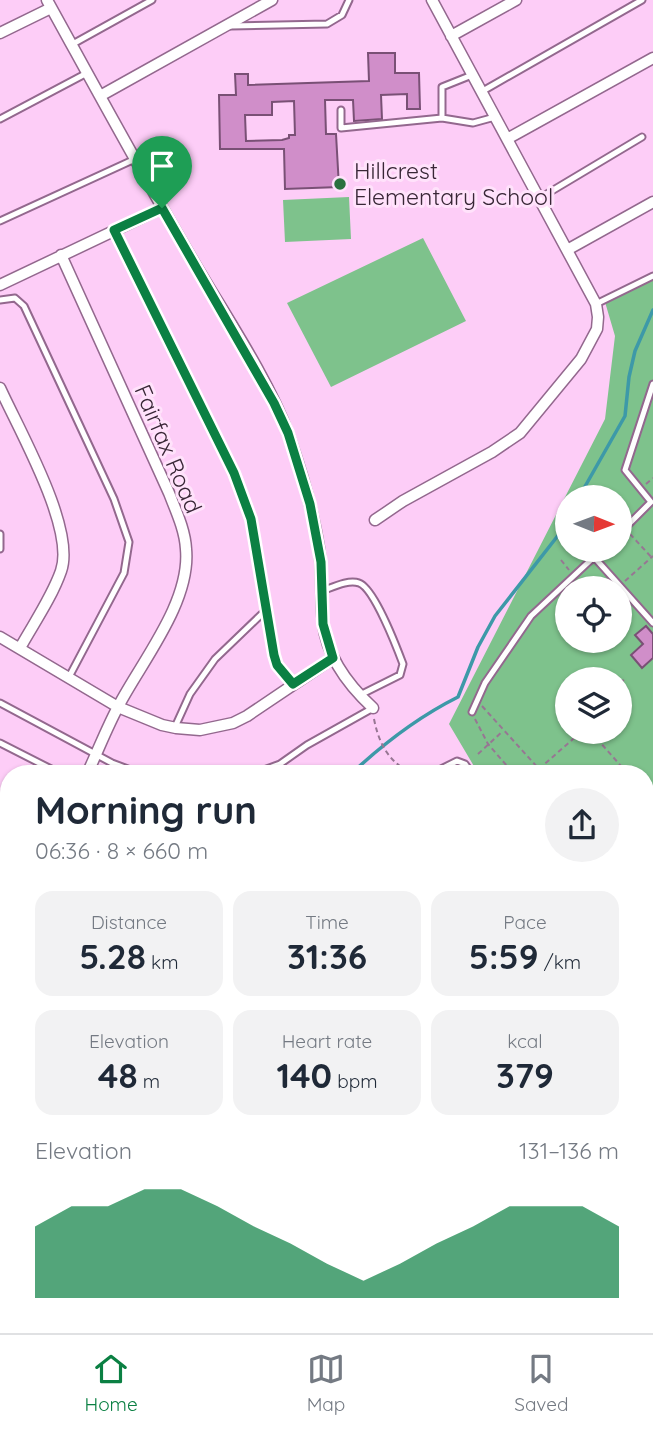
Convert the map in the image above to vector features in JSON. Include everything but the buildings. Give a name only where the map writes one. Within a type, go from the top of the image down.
[{"type":"street","points":[[100,96],[272,0]]},
{"type":"street","points":[[375,520],[520,433],[581,359],[597,329],[596,304],[432,0]]},
{"type":"street","points":[[451,36],[516,0]]},
{"type":"street","points":[[0,33],[49,4],[162,208],[260,376],[283,420],[310,504],[320,554],[323,624],[333,658],[340,671],[373,708]]},
{"type":"street","points":[[507,139],[653,58]]},
{"type":"street","points":[[567,250],[653,202]]},
{"type":"street","points":[[0,285],[162,208]]},
{"type":"street","name":"Fairfax Road","points":[[61,255],[169,492],[181,524],[186,550],[183,581],[171,613],[118,707],[92,765]]},
{"type":"street","points":[[0,388],[53,505],[63,537],[61,570],[20,648]]},
{"type":"street","points":[[0,637],[118,707],[174,728],[200,730],[233,723],[265,706],[333,658]]},
{"type":"lane","points":[[71,45],[152,0]]},
{"type":"lane","points":[[226,26],[327,24],[342,15],[349,0]]},
{"type":"lane","points":[[481,92],[642,0]]},
{"type":"lane","points":[[0,119],[87,73]]},
{"type":"lane","points":[[442,118],[442,87],[472,75]]},
{"type":"lane","points":[[341,110],[341,128],[442,118],[473,123],[495,117]]},
{"type":"lane","points":[[539,198],[642,137]]},
{"type":"lane","points":[[0,221],[135,159]]},
{"type":"lane","points":[[114,230],[234,473],[251,519],[277,665],[293,684]]},
{"type":"lane","points":[[596,304],[653,276]]},
{"type":"lane","points":[[0,300],[15,298],[24,306],[114,499],[129,542],[124,573],[69,677]]},
{"type":"lane","points":[[632,521],[652,503],[625,470],[653,384]]},
{"type":"lane","points":[[0,534],[0,550]]},
{"type":"lane","points":[[472,712],[485,683],[531,616],[588,562]]},
{"type":"lane","points":[[598,562],[610,576]]},
{"type":"lane","points":[[322,591],[352,582],[363,584],[373,596],[403,664],[400,675],[360,695]]},
{"type":"lane","points":[[632,600],[653,623]]},
{"type":"lane","points":[[174,728],[190,694],[215,659],[266,610]]},
{"type":"lane","points":[[647,616],[653,611]]},
{"type":"lane","points":[[0,703],[117,765]]},
{"type":"lane","points":[[277,765],[373,708]]},
{"type":"lane","points":[[0,743],[43,765]]},
{"type":"lane","points":[[449,765],[457,761],[465,765]]},
{"type":"path","points":[[632,539],[652,557],[632,576]]},
{"type":"path","points":[[562,562],[574,575]]},
{"type":"path","points":[[477,701],[535,765]]},
{"type":"path","points":[[472,712],[488,744],[506,765]]},
{"type":"path","points":[[376,730],[388,757],[398,765]]},
{"type":"path","points":[[478,754],[504,730]]},
{"type":"path","points":[[544,765],[567,744]]},
{"type":"path","points":[[602,744],[620,765]]},
{"type":"green space","points":[[349,197],[351,239],[285,242],[283,200]]},
{"type":"green space","points":[[423,238],[466,321],[331,387],[287,303]]},
{"type":"green space","points":[[653,277],[653,765],[473,765],[449,724],[555,517],[555,562],[632,562],[632,485],[571,485],[605,419],[615,336],[605,302]]},
{"type":"waterway","points":[[586,485],[625,416],[635,351],[653,310]]},
{"type":"waterway","points":[[361,765],[402,731],[458,697],[478,647],[495,616],[555,539]]},
{"type":"place","name":"Hillcrest Elementary School","points":[[340,184]]},
{"type":"route","points":[[162,208],[283,420],[310,504],[321,562],[323,624],[333,658],[293,684],[277,665],[274,655],[251,519],[234,473],[114,230],[162,208]]}]
